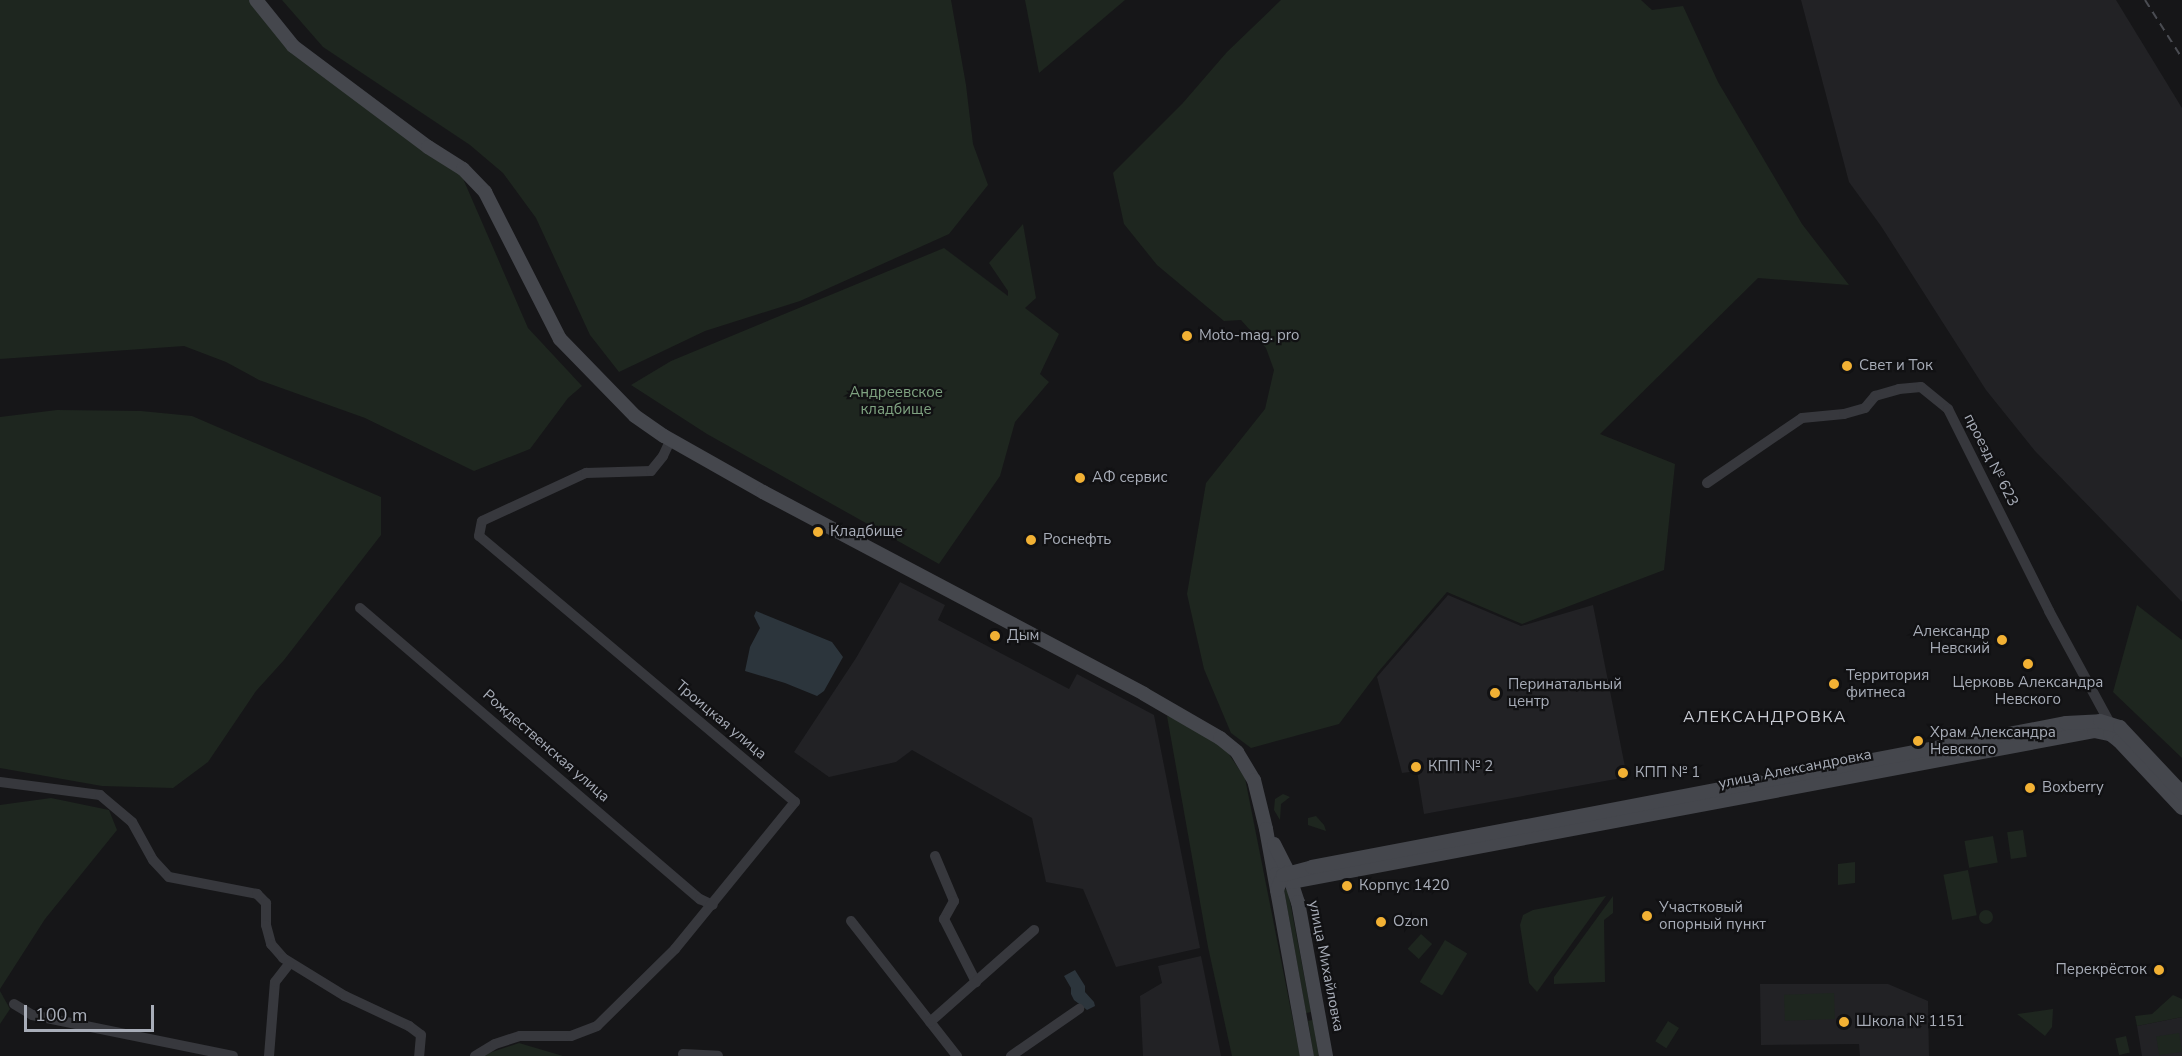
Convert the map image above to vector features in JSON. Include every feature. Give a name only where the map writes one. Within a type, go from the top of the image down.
[{"type":"main road","points":[[256,0],[293,46],[428,147],[463,170],[485,192],[560,339],[635,416],[670,439],[781,502],[1144,694],[1220,738],[1237,752],[1254,780],[1282,879]]},
{"type":"main road","points":[[2104,725],[2182,793]]},
{"type":"main road","points":[[2104,725],[2182,808]]},
{"type":"main road","name":"улица Александровка","points":[[1282,879],[2013,733],[2104,725]]},
{"type":"main road","name":"улица Александровка","points":[[1316,872],[2104,725]]},
{"type":"main road","points":[[1266,829],[1278,853],[1307,1056]]},
{"type":"main road","points":[[1278,853],[1298,866],[1316,872],[1300,892],[1298,902]]},
{"type":"main road","name":"улица Михайловка","points":[[1282,879],[1298,902],[1326,1056]]},
{"type":"street","name":"проезд № 623","points":[[1707,483],[1802,418],[1844,414],[1865,408],[1875,396],[1899,389],[1921,387],[1948,409],[2104,725]]},
{"type":"street","name":"Троицкая улица","points":[[475,1056],[495,1044],[520,1036],[571,1036],[597,1026],[675,949],[795,802],[479,536],[482,521],[586,473],[651,471],[663,456],[670,439]]},
{"type":"street","name":"Рождественская улица","points":[[360,608],[700,899],[713,905]]},
{"type":"street","points":[[0,782],[100,795],[132,822],[153,860],[169,877],[257,894],[266,903],[266,925],[271,944],[290,964],[345,996],[409,1026],[421,1035],[423,1054]]},
{"type":"street","points":[[935,856],[954,901],[944,919],[976,982]]},
{"type":"street","points":[[851,921],[957,1056]]},
{"type":"street","points":[[930,1022],[1034,930]]},
{"type":"street","points":[[268,1056],[274,982],[290,964]]},
{"type":"street","points":[[14,1004],[32,1015],[233,1056]]},
{"type":"street","points":[[1011,1056],[1079,1009]]},
{"type":"street","points":[[683,1054],[718,1056]]},
{"type":"shaded area","points":[[1801,0],[2116,0],[2182,108],[2182,602],[2035,451],[1986,390],[1881,226],[1849,182]]},
{"type":"shaded area","points":[[900,582],[945,605],[938,620],[1069,689],[1077,674],[1154,715],[1200,948],[1116,967],[1083,889],[1046,882],[1032,818],[912,750],[896,762],[829,777],[794,752],[856,658]]},
{"type":"shaded area","name":"Перинатальный центр","points":[[1448,595],[1521,626],[1593,605],[1627,777],[1424,814],[1417,771],[1402,773],[1377,677]]},
{"type":"shaded area","points":[[756,611],[832,642],[843,657],[824,691],[817,696],[745,671],[750,647],[760,628],[754,616]]},
{"type":"shaded area","points":[[1201,956],[1221,1056],[1143,1056],[1140,996],[1162,983],[1158,966]]},
{"type":"shaded area","points":[[1075,970],[1085,986],[1085,992],[1094,1002],[1095,1006],[1087,1010],[1074,1000],[1071,988],[1064,976]]},
{"type":"shaded area","name":"Школа № 1151","points":[[1760,984],[1888,984],[1928,1001],[1929,1056],[1860,1056],[1859,1044],[1761,1045]]},
{"type":"shaded area","points":[[2182,1017],[2182,1056],[2142,1056],[2137,1026]]},
{"type":"green space","points":[[0,0],[249,0],[284,44],[461,174],[528,328],[582,386],[568,398],[530,449],[474,471],[365,418],[259,380],[226,362],[184,346],[0,359]]},
{"type":"green space","points":[[282,0],[951,0],[966,85],[973,144],[988,185],[949,234],[800,301],[705,331],[619,372],[590,335],[536,218],[503,173],[470,145],[323,47]]},
{"type":"green space","points":[[1025,0],[1125,0],[1039,73]]},
{"type":"green space","points":[[1281,0],[1641,0],[1652,10],[1683,6],[1718,82],[1802,224],[1849,285],[1758,278],[1600,434],[1675,464],[1664,570],[1522,624],[1447,592],[1379,671],[1339,724],[1251,748],[1231,733],[1204,669],[1187,594],[1206,483],[1265,409],[1274,370],[1266,348],[1241,320],[1224,321],[1157,265],[1124,224],[1113,173],[1182,104],[1227,52]]},
{"type":"green space","name":"Андреевское кладбище","points":[[1023,224],[1036,298],[1025,308],[1059,334],[1040,374],[1049,382],[1015,422],[1000,476],[939,564],[707,434],[631,385],[671,361],[944,248],[1008,296],[1008,291],[989,263]]},
{"type":"green space","points":[[57,410],[141,411],[192,416],[381,497],[381,535],[284,660],[256,691],[208,762],[173,788],[102,786],[0,768],[0,417]]},
{"type":"green space","points":[[2137,605],[2182,640],[2182,758],[2113,692]]},
{"type":"green space","points":[[1167,716],[1178,719],[1224,747],[1245,778],[1300,1056],[1232,1056],[1208,947]]},
{"type":"green space","points":[[1283,794],[1290,797],[1281,804],[1280,820],[1274,810],[1275,799]]},
{"type":"green space","points":[[51,798],[109,810],[117,830],[45,919],[0,989],[0,805]]},
{"type":"green space","points":[[1316,816],[1326,831],[1308,825],[1308,818]]},
{"type":"green space","points":[[2023,830],[2027,857],[2011,859],[2007,832]]},
{"type":"green space","points":[[1993,836],[1998,863],[1969,868],[1964,841]]},
{"type":"green space","points":[[1855,862],[1855,883],[1838,885],[1838,864]]},
{"type":"green space","points":[[1968,870],[1977,915],[1952,920],[1943,875]]},
{"type":"green space","points":[[1286,889],[1311,1012],[1306,1013],[1284,890]]},
{"type":"green space","points":[[1606,896],[1537,992],[1529,983],[1520,925],[1523,915],[1533,910]]},
{"type":"green space","points":[[1613,896],[1613,913],[1604,920],[1605,982],[1554,984],[1554,977]]},
{"type":"green space","points":[[1986,910],[1991,912],[1993,917],[1991,922],[1986,924],[1981,922],[1979,917],[1981,912]]},
{"type":"green space","points":[[1421,934],[1432,944],[1419,959],[1408,949]]},
{"type":"green space","points":[[1445,940],[1467,953],[1442,995],[1420,982]]},
{"type":"green space","points":[[0,991],[10,1009],[0,1024]]},
{"type":"green space","points":[[1834,993],[1835,1019],[1785,1021],[1784,995]]},
{"type":"green space","points":[[2173,995],[2182,999],[2182,1017],[2137,1026],[2135,1016],[2152,1014]]},
{"type":"green space","points":[[2053,1009],[2052,1027],[2045,1036],[2017,1014]]},
{"type":"green space","points":[[1313,1020],[1319,1056],[1314,1056],[1308,1021]]},
{"type":"green space","points":[[1668,1021],[1679,1028],[1666,1048],[1655,1041]]},
{"type":"green space","points":[[2179,1033],[2182,1052],[2159,1055],[2156,1037]]},
{"type":"green space","points":[[2126,1036],[2130,1053],[2119,1055],[2115,1038]]},
{"type":"green space","points":[[519,1043],[563,1056],[480,1056]]},
{"type":"railway","points":[[2145,0],[2182,58]]},
{"type":"place","name":"Moto-mag. pro","points":[[1187,336]]},
{"type":"place","name":"Свет и Ток","points":[[1847,366]]},
{"type":"place","name":"АФ сервис","points":[[1080,478]]},
{"type":"place","name":"Кладбище","points":[[818,532]]},
{"type":"place","name":"Роснефть","points":[[1031,540]]},
{"type":"place","name":"Дым","points":[[995,636]]},
{"type":"place","name":"Александр Невский","points":[[2002,640]]},
{"type":"place","name":"Церковь Александра Невского","points":[[2028,664]]},
{"type":"place","name":"Территория фитнеса","points":[[1834,684]]},
{"type":"place","name":"Перинатальный центр","points":[[1495,693]]},
{"type":"place","name":"Храм Александра Невского","points":[[1918,741]]},
{"type":"place","name":"КПП № 2","points":[[1416,767]]},
{"type":"place","name":"КПП № 1","points":[[1623,773]]},
{"type":"place","name":"Boxberry","points":[[2030,788]]},
{"type":"place","name":"Корпус 1420","points":[[1347,886]]},
{"type":"place","name":"Участковый опорный пункт","points":[[1647,916]]},
{"type":"place","name":"Ozon","points":[[1381,922]]},
{"type":"place","name":"Перекрёсток","points":[[2159,970]]},
{"type":"place","name":"Школа № 1151","points":[[1844,1022]]},
{"type":"district","name":"АЛЕКСАНДРОВКА","points":[[1765,717]]}]
